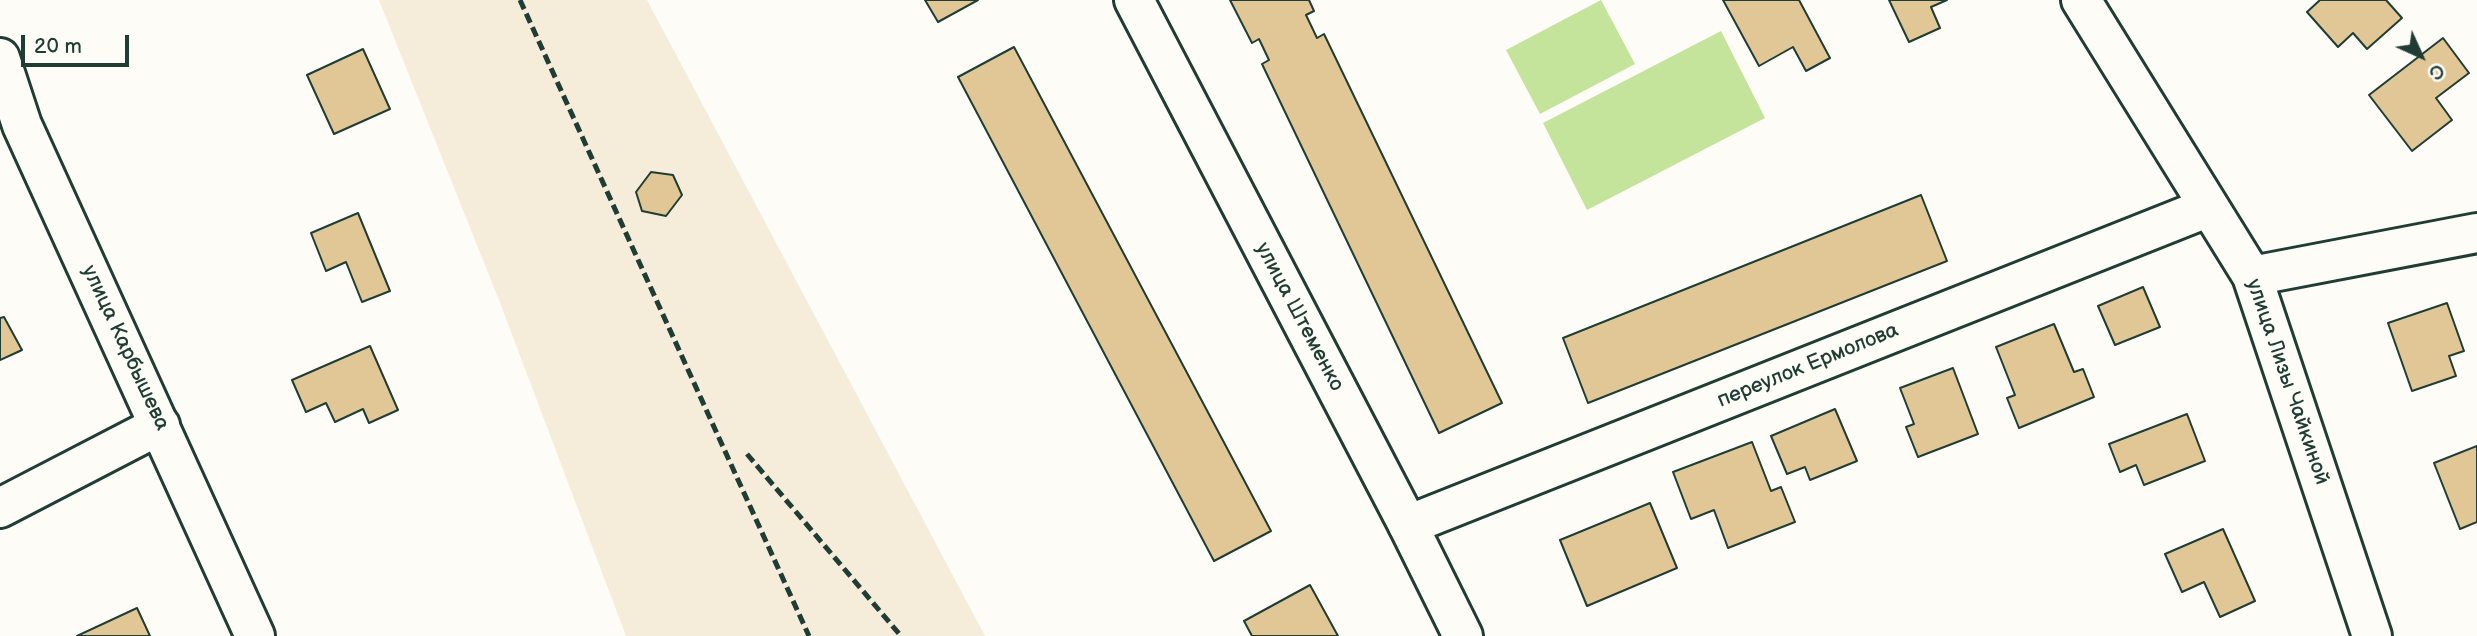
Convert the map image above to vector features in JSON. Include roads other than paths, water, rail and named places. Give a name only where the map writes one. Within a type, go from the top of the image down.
[{"type":"street","name":"улица Штеменко","points":[[1134,0],[1408,524],[1463,636]]},
{"type":"street","name":"улица Лизы Чайкиной","points":[[2081,0],[2252,276],[2372,636]]},
{"type":"street","name":"улица Карбышева","points":[[0,58],[22,124],[256,636]]},
{"type":"street","name":"переулок Ермолова","points":[[1408,524],[2209,207]]},
{"type":"street","points":[[2252,276],[2477,233]]},
{"type":"street","points":[[0,508],[160,425]]},
{"type":"railway","points":[[520,0],[809,636]]},
{"type":"railway","points":[[747,454],[901,636]]}]
